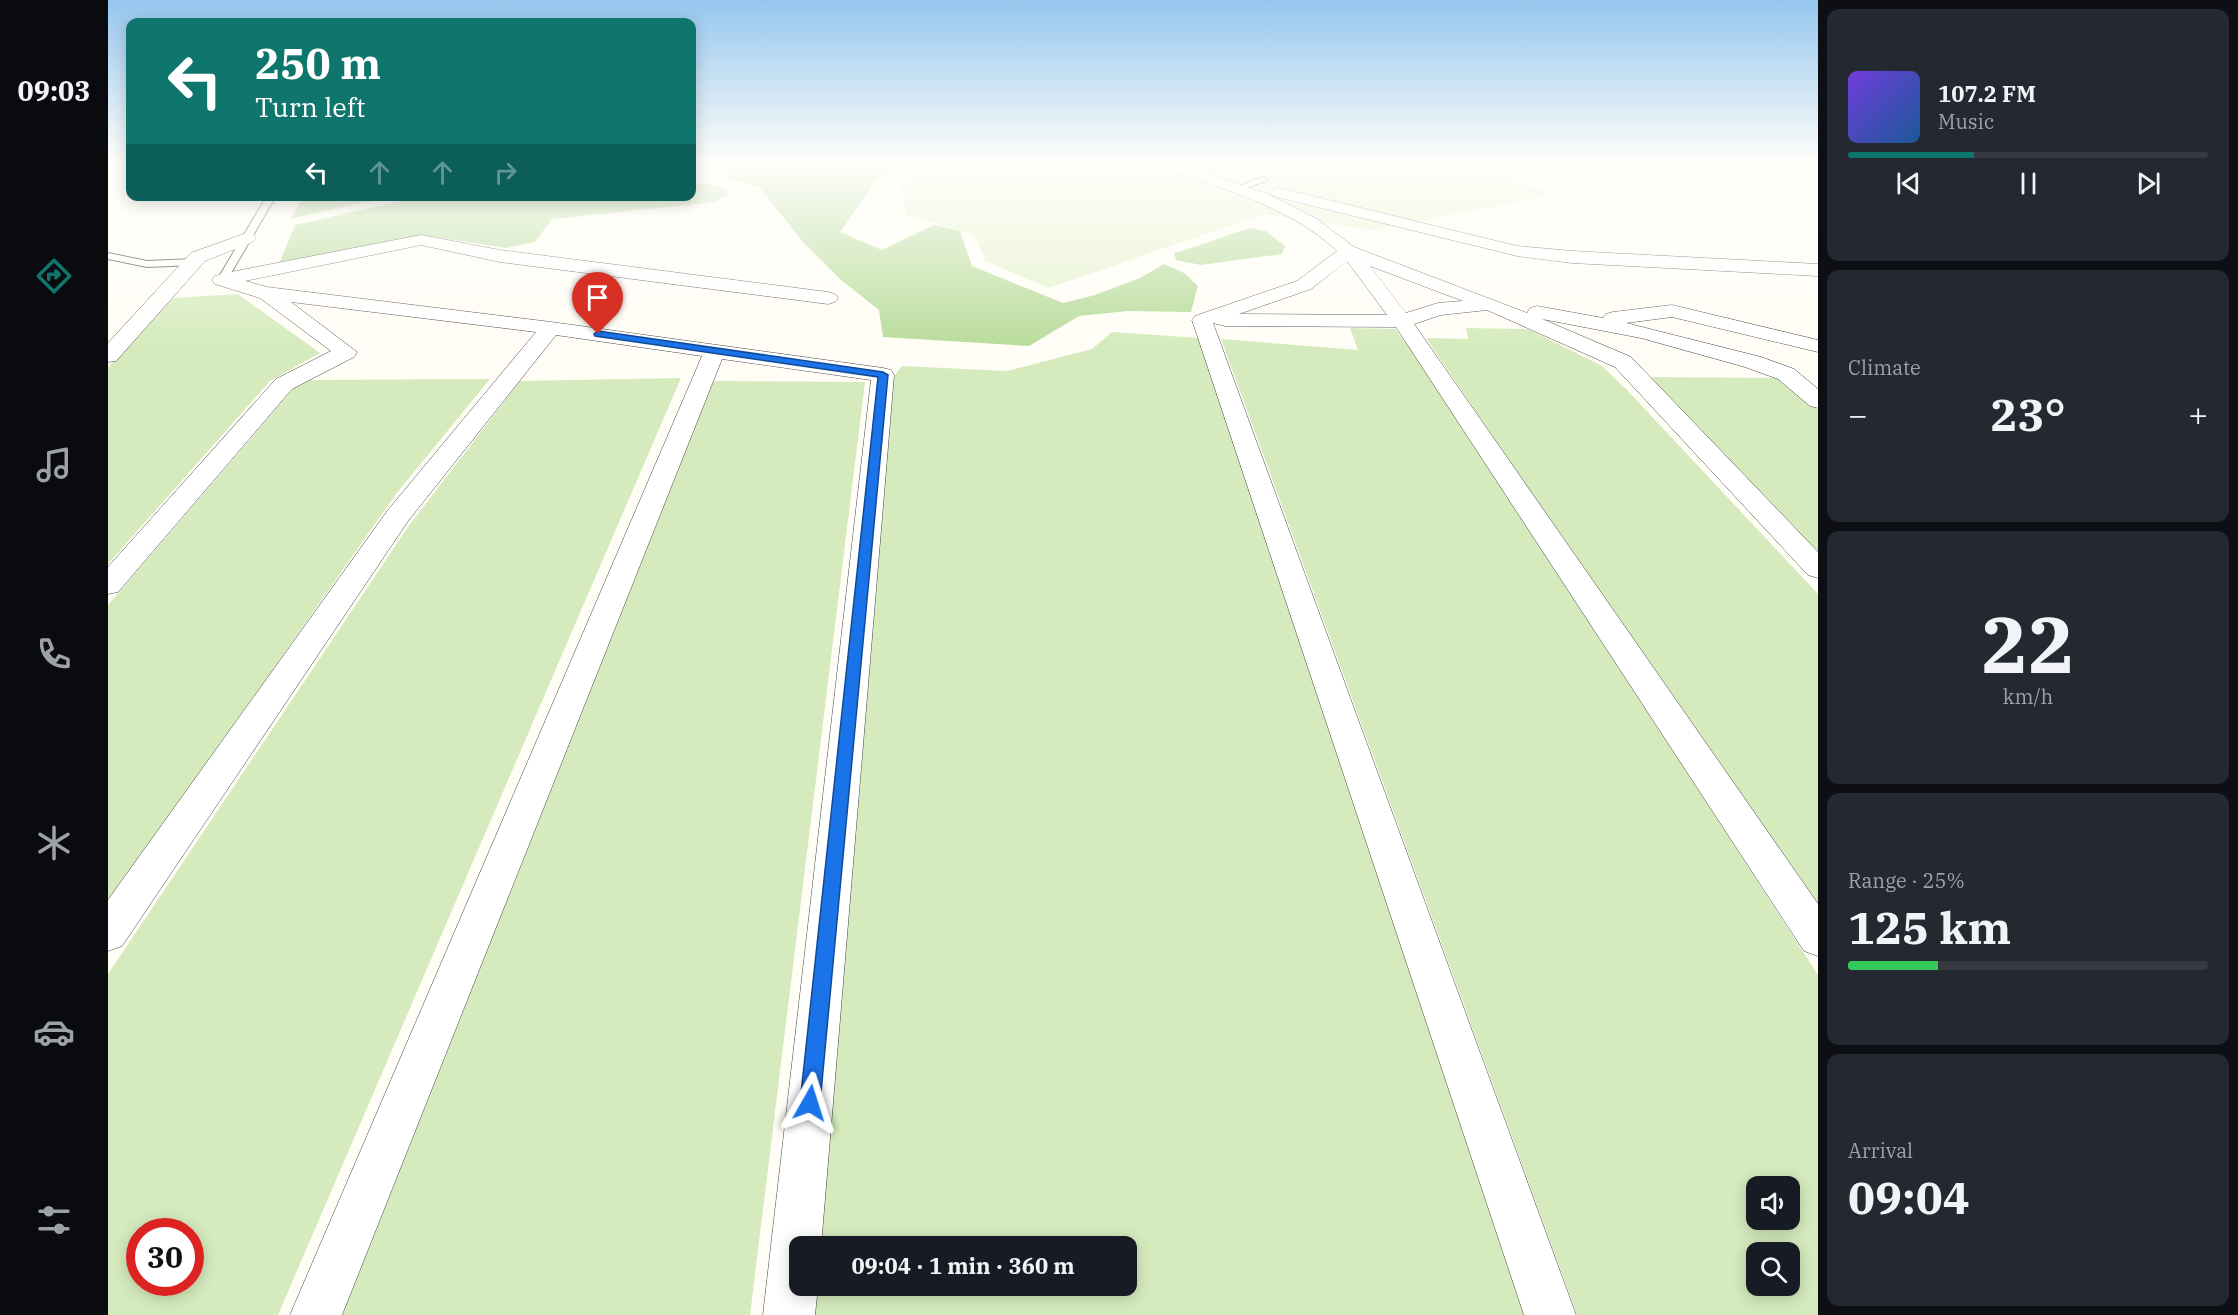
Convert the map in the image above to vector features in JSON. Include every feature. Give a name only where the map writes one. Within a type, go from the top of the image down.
[{"type":"street","points":[[1313,223],[1348,250],[1402,321],[1818,938]]},
{"type":"street","points":[[1405,223],[1517,251],[1818,270]]},
{"type":"street","points":[[108,356],[198,257],[247,238]]},
{"type":"street","points":[[222,280],[421,240],[500,256],[828,298]]},
{"type":"street","points":[[1348,250],[1490,304],[1623,362],[1818,569]]},
{"type":"street","points":[[1203,320],[1304,285],[1348,250]]},
{"type":"street","points":[[222,280],[265,293],[551,328],[883,375],[789,1315]]},
{"type":"street","points":[[108,585],[284,384],[346,352],[265,293]]},
{"type":"street","points":[[1203,320],[1402,321],[1438,309],[1490,304],[1592,321],[1665,338],[1786,374],[1818,400]]},
{"type":"street","points":[[1592,321],[1672,311],[1818,346]]},
{"type":"street","points":[[1203,320],[1550,1315]]},
{"type":"street","points":[[108,933],[398,516],[551,328]]},
{"type":"street","points":[[316,1315],[715,351]]},
{"type":"lane","points":[[222,280],[256,223]]},
{"type":"lane","points":[[108,256],[147,264],[194,262]]},
{"type":"green space","points":[[549,223],[535,242],[506,248],[428,236],[278,266],[295,225]]},
{"type":"green space","points":[[788,223],[846,223],[840,232],[882,250],[934,225],[960,231],[972,266],[1063,303],[1095,295],[1140,278],[1164,264],[1184,273],[1198,286],[1191,312],[1128,311],[1079,316],[1029,346],[883,337],[879,310],[840,279],[804,243]]},
{"type":"green space","points":[[936,223],[1237,223],[1048,288],[986,261],[974,234]]},
{"type":"green space","points":[[1328,223],[1407,223],[1373,230]]},
{"type":"green space","points":[[1250,228],[1266,231],[1285,246],[1282,254],[1201,265],[1176,260],[1174,253]]},
{"type":"green space","points":[[238,294],[320,353],[270,381],[108,564],[108,367],[173,298]]},
{"type":"green space","points":[[1350,328],[1395,329],[1429,373],[1818,975],[1818,1315],[1577,1315],[1221,339],[1358,350]]},
{"type":"green space","points":[[1466,328],[1528,329],[1602,366],[1818,594],[1818,916],[1426,338],[1468,339]]},
{"type":"green space","points":[[1112,332],[1199,338],[1527,1315],[791,1315],[793,1296],[1137,1296],[1137,1236],[800,1236],[894,376],[902,366],[1007,371],[1092,349]]},
{"type":"green space","points":[[1644,377],[1781,378],[1818,410],[1818,560]]},
{"type":"green space","points":[[681,378],[278,1315],[108,1315],[108,974],[408,527],[520,381]]},
{"type":"green space","points":[[490,379],[396,494],[108,904],[108,605],[301,380]]},
{"type":"green space","points":[[704,381],[865,382],[750,1315],[325,1315]]},
{"type":"route","points":[[598,334],[883,375],[810,1103]]}]
